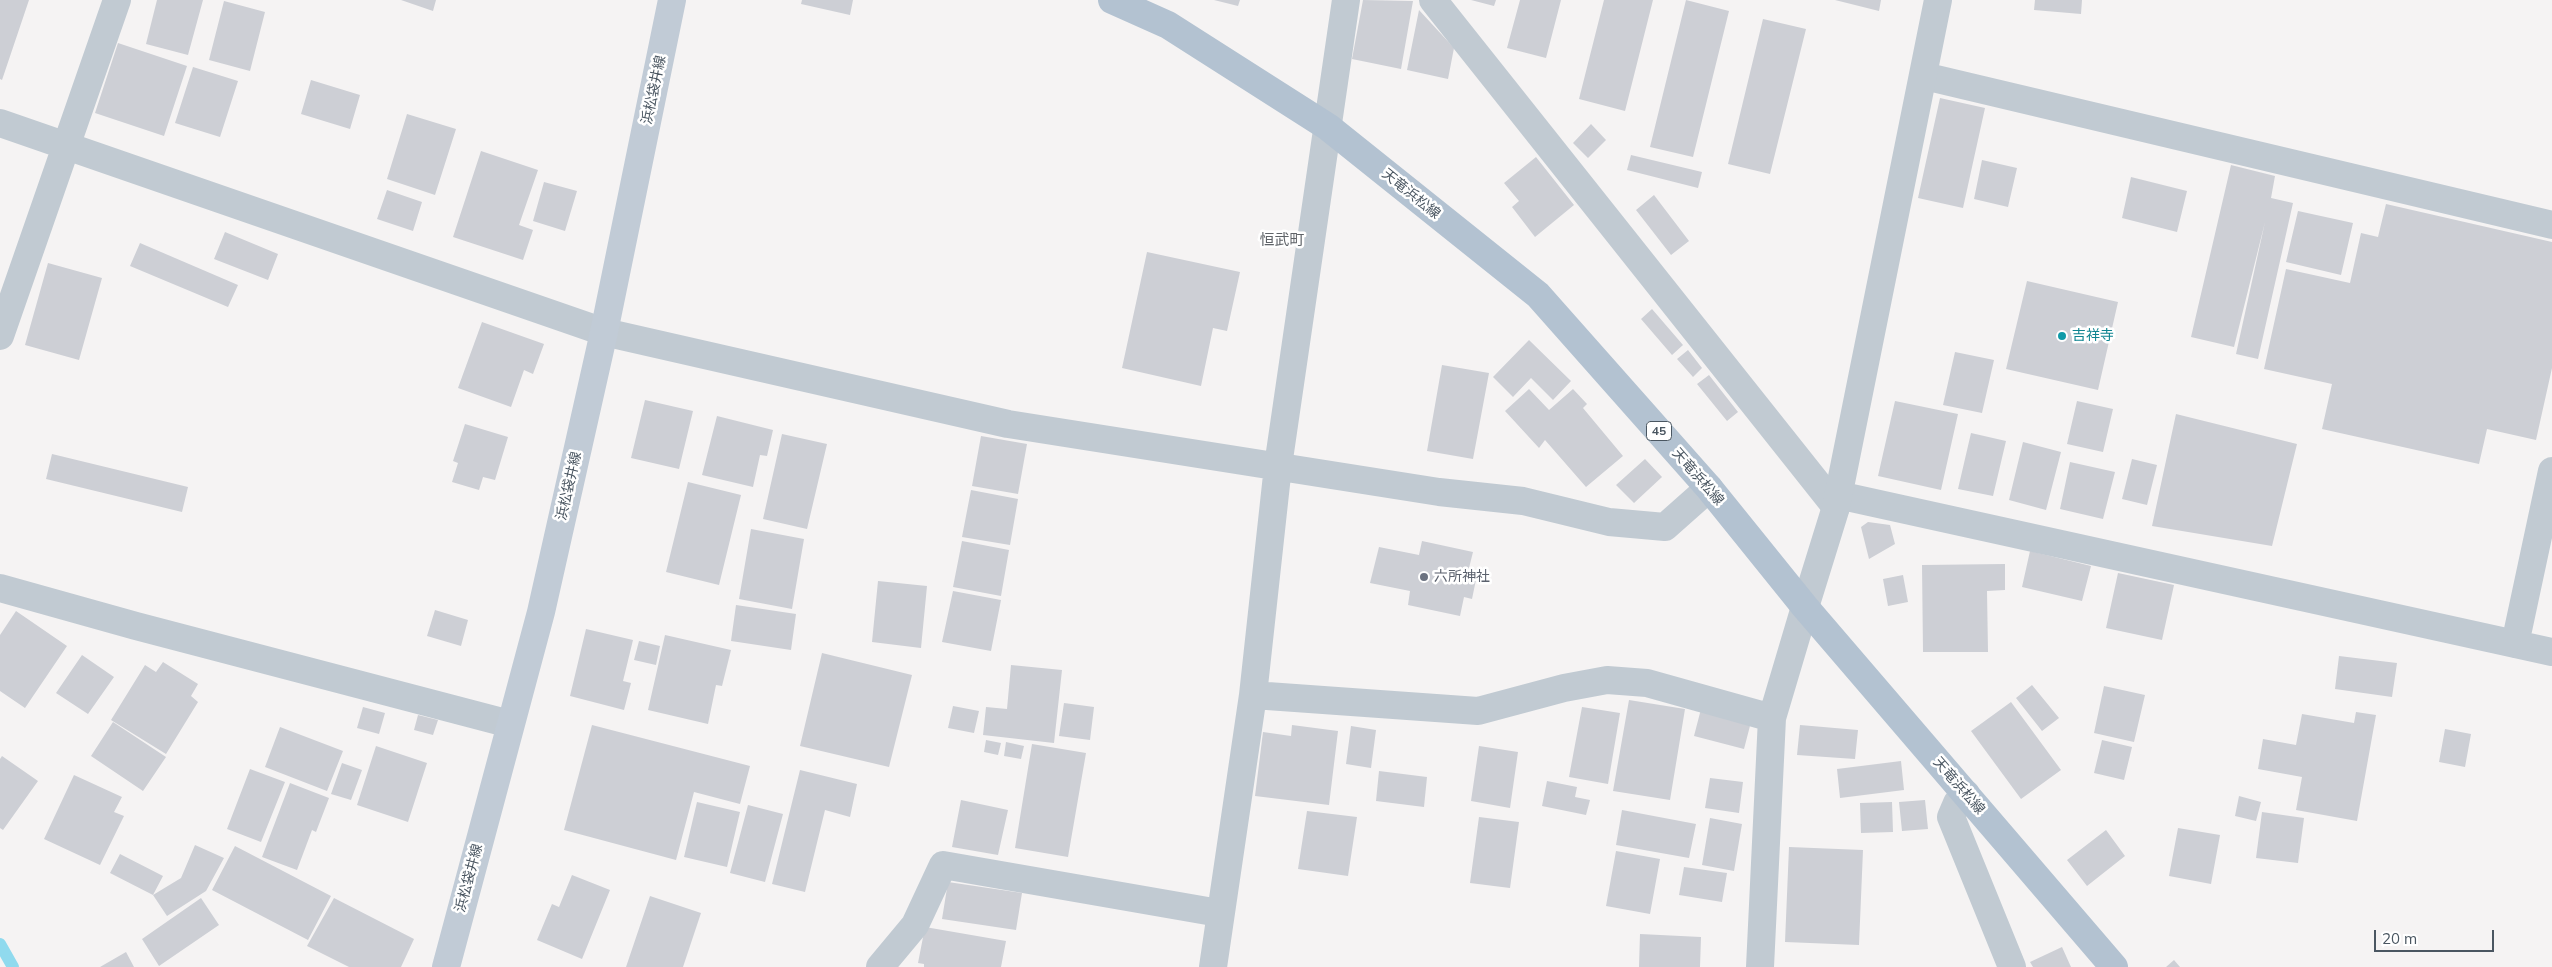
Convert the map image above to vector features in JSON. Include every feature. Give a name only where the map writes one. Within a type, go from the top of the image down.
[{"type":"main road","name":"浜松袋井線","points":[[446,967],[541,612],[604,332],[672,0]]},
{"type":"main road","name":"天竜浜松線","points":[[1112,0],[1168,25],[1328,127],[1538,294],[1709,488],[1805,607],[2114,967]]},
{"type":"street","points":[[0,336],[117,0]]},
{"type":"street","points":[[1213,967],[1219,913],[1253,696],[1278,466],[1346,0]]},
{"type":"street","points":[[1433,0],[1837,501],[2552,652]]},
{"type":"street","points":[[1760,967],[1772,718],[1837,501],[1938,0]]},
{"type":"street","points":[[1924,76],[2552,225]]},
{"type":"street","points":[[0,124],[604,332],[1008,424],[1438,492],[1523,501],[1609,522],[1665,527],[1709,488]]},
{"type":"street","points":[[2515,644],[2552,471]]},
{"type":"street","points":[[0,588],[136,626],[510,724]]},
{"type":"street","points":[[1253,696],[1478,711],[1564,688],[1607,680],[1647,683],[1772,718]]},
{"type":"street","points":[[1966,794],[1957,803],[1951,817],[2012,967]]},
{"type":"street","points":[[880,967],[915,924],[943,865],[1219,913]]},
{"type":"building","points":[[0,0],[29,0],[2,80],[0,79]]},
{"type":"building","points":[[157,0],[203,0],[188,55],[146,44]]},
{"type":"building","points":[[401,0],[436,0],[433,11]]},
{"type":"building","points":[[802,0],[853,0],[850,15],[801,4]]},
{"type":"building","points":[[1214,0],[1240,0],[1238,6]]},
{"type":"building","points":[[1363,0],[1413,1],[1401,69],[1352,59]]},
{"type":"building","points":[[1471,0],[1496,0],[1494,6]]},
{"type":"building","points":[[1520,0],[1561,0],[1546,58],[1507,48]]},
{"type":"building","points":[[1604,0],[1653,0],[1625,111],[1579,99]]},
{"type":"building","points":[[1686,0],[1729,11],[1693,157],[1650,147]]},
{"type":"building","points":[[1835,0],[1881,0],[1879,11]]},
{"type":"building","points":[[2035,0],[2082,0],[2081,14],[2034,10]]},
{"type":"building","points":[[224,1],[265,12],[250,71],[209,60]]},
{"type":"building","points":[[1419,10],[1454,48],[1448,79],[1407,70]]},
{"type":"building","points":[[1763,19],[1806,29],[1770,174],[1728,164]]},
{"type":"building","points":[[118,43],[187,66],[164,136],[95,113]]},
{"type":"building","points":[[193,67],[238,81],[220,137],[175,123]]},
{"type":"building","points":[[311,80],[360,95],[350,129],[301,114]]},
{"type":"building","points":[[1940,98],[1985,108],[1963,208],[1918,198]]},
{"type":"building","points":[[407,114],[456,129],[435,195],[387,179]]},
{"type":"building","points":[[1591,124],[1606,140],[1588,158],[1573,143]]},
{"type":"building","points":[[481,151],[538,170],[519,225],[533,230],[523,260],[453,237]]},
{"type":"building","points":[[1631,155],[1702,172],[1698,188],[1627,170]]},
{"type":"building","points":[[1536,157],[1574,205],[1535,237],[1512,207],[1519,201],[1504,183]]},
{"type":"building","points":[[1982,160],[2017,168],[2008,207],[1974,199]]},
{"type":"building","points":[[2231,165],[2275,176],[2271,198],[2293,203],[2258,359],[2236,354],[2265,222],[2234,347],[2191,337]]},
{"type":"building","points":[[2131,177],[2187,191],[2177,232],[2122,218]]},
{"type":"building","points":[[544,182],[577,191],[565,231],[533,221]]},
{"type":"building","points":[[387,190],[422,202],[413,231],[377,219]]},
{"type":"building","points":[[1654,195],[1689,241],[1671,255],[1636,210]]},
{"type":"building","points":[[2386,204],[2552,242],[2552,368],[2536,440],[2487,429],[2479,464],[2322,429],[2332,384],[2264,369],[2286,269],[2350,283],[2361,233],[2378,237]]},
{"type":"building","points":[[2298,211],[2353,223],[2341,275],[2286,262]]},
{"type":"building","points":[[225,232],[278,254],[268,280],[214,259]]},
{"type":"building","points":[[140,243],[238,285],[228,307],[130,266]]},
{"type":"building","points":[[1147,252],[1240,272],[1227,331],[1213,328],[1201,386],[1122,368]]},
{"type":"building","points":[[48,263],[102,278],[79,360],[25,345]]},
{"type":"building","name":"吉祥寺","points":[[2027,281],[2118,302],[2098,390],[2006,369]]},
{"type":"building","points":[[1652,309],[1683,345],[1672,355],[1641,319]]},
{"type":"building","points":[[482,322],[544,344],[533,374],[524,370],[511,407],[458,388]]},
{"type":"building","points":[[1529,340],[1571,381],[1553,400],[1531,378],[1513,397],[1493,377]]},
{"type":"building","points":[[1688,350],[1702,368],[1693,377],[1677,359]]},
{"type":"building","points":[[1955,352],[1994,360],[1982,413],[1943,405]]},
{"type":"building","points":[[1442,365],[1489,373],[1473,459],[1427,451]]},
{"type":"building","points":[[1709,375],[1738,412],[1727,421],[1697,384]]},
{"type":"building","points":[[1529,389],[1549,410],[1573,389],[1587,404],[1583,408],[1623,456],[1586,487],[1545,440],[1539,448],[1505,411]]},
{"type":"building","points":[[645,400],[693,411],[679,469],[631,458]]},
{"type":"building","points":[[1895,401],[1958,414],[1941,490],[1878,476]]},
{"type":"building","points":[[2077,401],[2113,409],[2103,452],[2067,444]]},
{"type":"building","points":[[2176,414],[2297,444],[2272,546],[2152,526]]},
{"type":"building","points":[[717,416],[773,430],[767,456],[760,455],[753,487],[702,475]]},
{"type":"building","points":[[465,424],[508,437],[495,480],[483,477],[479,490],[452,482],[458,463],[453,461]]},
{"type":"building","points":[[1971,433],[2006,441],[1993,496],[1958,489]]},
{"type":"building","points":[[782,434],[827,444],[807,529],[763,519]]},
{"type":"building","points":[[981,436],[1027,444],[1018,494],[972,486]]},
{"type":"building","points":[[2023,442],[2061,452],[2046,510],[2009,500]]},
{"type":"building","points":[[52,454],[188,487],[182,512],[46,479]]},
{"type":"building","points":[[1645,459],[1662,477],[1634,503],[1616,485]]},
{"type":"building","points":[[2132,459],[2157,465],[2147,505],[2122,499]]},
{"type":"building","points":[[2070,462],[2115,472],[2103,519],[2060,509]]},
{"type":"building","points":[[688,482],[741,495],[719,585],[666,572]]},
{"type":"building","points":[[971,490],[1018,499],[1010,545],[962,537]]},
{"type":"building","points":[[1868,522],[1890,525],[1895,544],[1869,559],[1861,527]]},
{"type":"building","points":[[751,529],[804,539],[792,609],[739,599]]},
{"type":"building","points":[[962,541],[1009,550],[1001,596],[953,587]]},
{"type":"building","name":"六所神社","points":[[1422,541],[1473,552],[1469,568],[1478,570],[1472,599],[1464,597],[1460,616],[1408,605],[1410,591],[1370,583],[1379,547],[1419,555]]},
{"type":"building","points":[[2030,551],[2091,566],[2082,601],[2022,587]]},
{"type":"building","points":[[2005,564],[2005,590],[1987,591],[1988,652],[1923,652],[1922,565]]},
{"type":"building","points":[[2118,573],[2174,585],[2162,640],[2106,628]]},
{"type":"building","points":[[1903,575],[1908,602],[1888,606],[1883,579]]},
{"type":"building","points":[[878,581],[927,586],[921,648],[872,642]]},
{"type":"building","points":[[953,591],[1001,600],[991,651],[942,642]]},
{"type":"building","points":[[736,605],[796,614],[791,650],[731,641]]},
{"type":"building","points":[[435,610],[468,620],[461,646],[427,636]]},
{"type":"building","points":[[16,611],[67,646],[25,708],[0,691],[0,635]]},
{"type":"building","points":[[586,629],[633,640],[623,681],[631,683],[624,710],[570,696]]},
{"type":"building","points":[[665,635],[731,650],[722,686],[716,685],[708,724],[648,710]]},
{"type":"building","points":[[639,641],[660,646],[656,665],[634,660]]},
{"type":"building","points":[[822,653],[912,675],[889,767],[800,746]]},
{"type":"building","points":[[82,655],[114,677],[88,714],[56,693]]},
{"type":"building","points":[[2339,656],[2397,663],[2392,697],[2335,689]]},
{"type":"building","points":[[163,662],[198,684],[191,696],[198,702],[166,754],[111,720],[145,665],[156,672]]},
{"type":"building","points":[[1011,665],[1062,670],[1054,743],[983,735],[986,707],[1007,709]]},
{"type":"building","points":[[2032,685],[2059,718],[2042,731],[2016,698]]},
{"type":"building","points":[[2104,686],[2145,695],[2134,742],[2094,733]]},
{"type":"building","points":[[1629,700],[1685,709],[1670,800],[1613,791]]},
{"type":"building","points":[[2011,702],[2061,770],[2021,799],[1971,731]]},
{"type":"building","points":[[1064,703],[1094,707],[1090,740],[1059,736]]},
{"type":"building","points":[[953,706],[979,711],[974,733],[948,728]]},
{"type":"building","points":[[363,707],[385,713],[379,734],[357,728]]},
{"type":"building","points":[[1582,707],[1620,713],[1608,784],[1569,777]]},
{"type":"building","points":[[1701,709],[1751,722],[1744,749],[1694,736]]},
{"type":"building","points":[[2356,712],[2376,715],[2357,821],[2296,810],[2302,777],[2258,769],[2263,739],[2296,745],[2302,714],[2354,723]]},
{"type":"building","points":[[418,715],[438,720],[433,735],[414,730]]},
{"type":"building","points":[[113,722],[166,757],[143,791],[91,756]]},
{"type":"building","points":[[592,725],[750,766],[740,804],[694,792],[676,860],[564,830]]},
{"type":"building","points":[[1292,725],[1338,731],[1329,805],[1255,796],[1263,732],[1291,736]]},
{"type":"building","points":[[1800,725],[1858,730],[1855,759],[1797,755]]},
{"type":"building","points":[[1351,726],[1376,730],[1371,768],[1346,764]]},
{"type":"building","points":[[280,727],[343,751],[327,791],[265,767]]},
{"type":"building","points":[[2445,729],[2471,734],[2465,767],[2439,762]]},
{"type":"building","points":[[986,740],[1001,743],[998,755],[984,752]]},
{"type":"building","points":[[2102,740],[2132,747],[2124,780],[2094,773]]},
{"type":"building","points":[[1006,742],[1024,746],[1021,759],[1004,756]]},
{"type":"building","points":[[1032,744],[1086,753],[1068,857],[1015,848]]},
{"type":"building","points":[[376,746],[427,763],[408,822],[357,805]]},
{"type":"building","points":[[1479,746],[1518,752],[1510,808],[1471,801]]},
{"type":"building","points":[[2,756],[38,781],[3,830],[0,828],[0,759]]},
{"type":"building","points":[[1901,761],[1904,790],[1840,798],[1837,769]]},
{"type":"building","points":[[342,763],[362,770],[351,800],[331,794]]},
{"type":"building","points":[[250,769],[285,782],[261,842],[227,829]]},
{"type":"building","points":[[800,770],[857,784],[850,817],[825,810],[805,892],[772,884]]},
{"type":"building","points":[[1379,771],[1427,777],[1424,807],[1376,801]]},
{"type":"building","points":[[74,775],[122,797],[114,812],[124,816],[100,865],[44,839]]},
{"type":"building","points":[[1710,778],[1743,782],[1739,813],[1705,808]]},
{"type":"building","points":[[1547,781],[1577,787],[1575,797],[1590,800],[1586,815],[1542,806]]},
{"type":"building","points":[[290,783],[329,798],[316,832],[312,830],[297,870],[262,857]]},
{"type":"building","points":[[2239,796],[2261,802],[2256,821],[2235,816]]},
{"type":"building","points":[[961,800],[1008,810],[998,855],[952,847]]},
{"type":"building","points":[[1925,800],[1928,829],[1902,831],[1899,802]]},
{"type":"building","points":[[697,802],[740,812],[727,867],[684,857]]},
{"type":"building","points":[[1892,802],[1893,832],[1861,833],[1860,803]]},
{"type":"building","points":[[748,805],[783,814],[765,882],[730,873]]},
{"type":"building","points":[[1622,810],[1696,824],[1689,858],[1616,845]]},
{"type":"building","points":[[1307,811],[1357,817],[1348,876],[1298,869]]},
{"type":"building","points":[[2262,812],[2304,818],[2298,863],[2256,858]]},
{"type":"building","points":[[1479,817],[1519,822],[1510,888],[1470,883]]},
{"type":"building","points":[[1710,818],[1742,824],[1734,871],[1702,865]]},
{"type":"building","points":[[2178,828],[2220,835],[2211,884],[2169,876]]},
{"type":"building","points":[[2106,830],[2125,856],[2087,886],[2067,860]]},
{"type":"building","points":[[195,845],[224,858],[206,891],[167,916],[153,895],[181,878]]},
{"type":"building","points":[[235,846],[331,896],[308,940],[212,890]]},
{"type":"building","points":[[1789,847],[1863,850],[1859,945],[1785,942]]},
{"type":"building","points":[[1616,851],[1660,859],[1650,914],[1606,906]]},
{"type":"building","points":[[120,854],[163,876],[153,895],[110,873]]},
{"type":"building","points":[[1684,867],[1727,873],[1722,902],[1679,895]]},
{"type":"building","points":[[572,875],[610,890],[582,959],[537,940],[552,904],[559,907]]},
{"type":"building","points":[[948,882],[1022,893],[1016,930],[942,919]]},
{"type":"building","points":[[650,896],[701,913],[683,967],[626,967]]},
{"type":"building","points":[[201,898],[219,925],[159,966],[142,939]]},
{"type":"building","points":[[334,898],[414,939],[401,967],[349,967],[307,946]]},
{"type":"building","points":[[925,927],[1006,941],[1001,967],[924,967],[924,964],[918,963]]},
{"type":"building","points":[[1640,934],[1701,937],[1700,967],[1639,967]]},
{"type":"building","points":[[2062,947],[2071,967],[2033,967],[2030,962]]},
{"type":"building","points":[[126,952],[134,967],[100,967]]},
{"type":"building","points":[[2174,960],[2180,967],[2166,967]]},
{"type":"waterway","points":[[0,944],[13,967]]},
{"type":"place","name":"吉祥寺","points":[[2062,336]]},
{"type":"place","name":"六所神社","points":[[1424,577]]},
{"type":"district","name":"恒武町","points":[[1282,240]]}]
